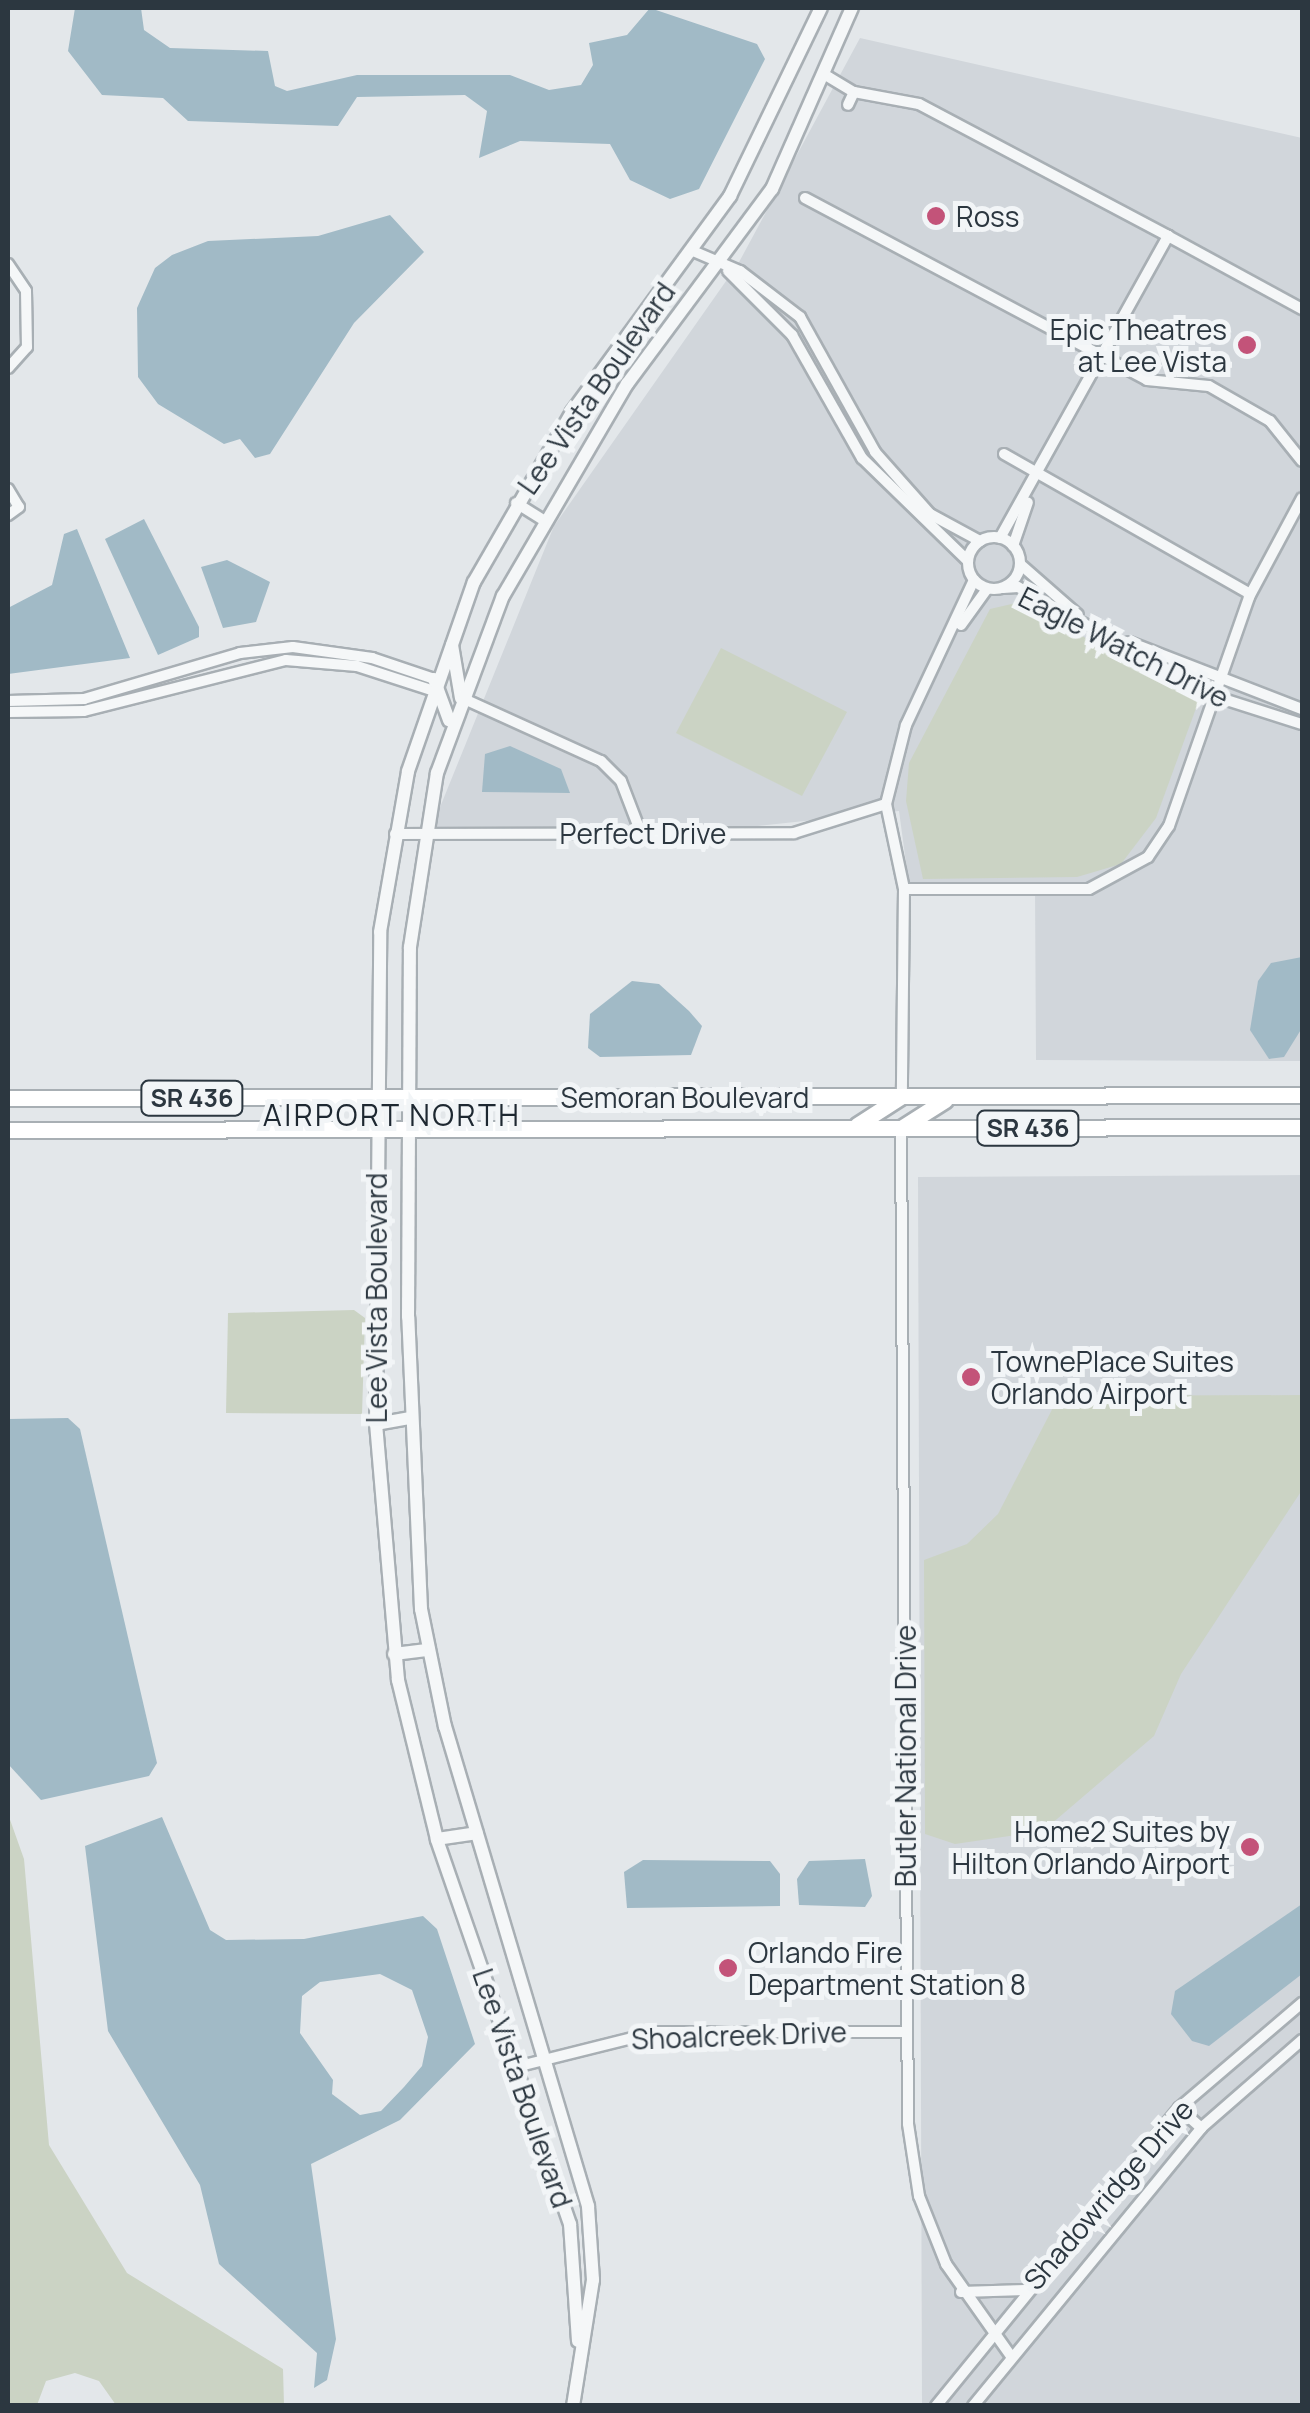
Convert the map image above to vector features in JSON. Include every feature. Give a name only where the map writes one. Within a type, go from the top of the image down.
[{"type":"main road","name":"Semoran Boulevard","points":[[8,1098],[1302,1095]]},
{"type":"main road","points":[[848,1128],[902,1096]]},
{"type":"main road","points":[[901,1128],[954,1096]]},
{"type":"main road","name":"Semoran Boulevard","points":[[8,1130],[1302,1127]]},
{"type":"street","name":"Lee Vista Boulevard","points":[[577,2373],[570,2224],[437,1839],[394,1654],[376,1424],[380,932],[394,834],[433,684],[515,502],[694,251],[765,138],[820,8]]},
{"type":"street","name":"Lee Vista Boulevard","points":[[573,2406],[591,2229],[546,2056],[477,1833],[430,1650],[412,1418],[406,1097],[424,834],[461,698],[542,518],[627,384],[724,269],[827,76],[852,8]]},
{"type":"street","points":[[827,76],[854,92],[919,104],[1302,309]]},
{"type":"street","points":[[848,105],[854,92]]},
{"type":"street","points":[[805,198],[1147,380],[1209,386],[1270,421],[1302,460]]},
{"type":"street","points":[[694,251],[800,317],[875,452],[930,514],[980,541],[1000,538],[1029,496],[1168,236]]},
{"type":"street","points":[[8,264],[26,291],[27,347],[8,368]]},
{"type":"street","points":[[724,269],[792,335],[862,458],[968,562],[974,580],[958,629]]},
{"type":"street","points":[[1004,454],[1250,594]]},
{"type":"street","points":[[8,490],[19,508],[8,515]]},
{"type":"street","points":[[1013,546],[1029,496]]},
{"type":"street","points":[[904,889],[1066,891],[1125,876],[1169,826],[1250,594],[1302,498]]},
{"type":"street","points":[[515,502],[542,518]]},
{"type":"street","name":"Eagle Watch Drive","points":[[1000,538],[1013,546],[1020,564],[1075,613],[1219,683],[1302,708]]},
{"type":"street","points":[[968,562],[980,541]]},
{"type":"street","name":"Eagle Watch Drive","points":[[1003,588],[1020,564]]},
{"type":"street","name":"Eagle Watch Drive","points":[[974,580],[987,589],[1018,587],[1214,696],[1302,724]]},
{"type":"street","points":[[902,1096],[904,889],[886,804],[906,725],[958,629],[987,589]]},
{"type":"street","points":[[453,633],[461,698],[601,761],[621,781],[641,834]]},
{"type":"street","points":[[8,701],[84,699],[240,653],[293,648],[372,658],[433,684],[450,728]]},
{"type":"street","points":[[8,712],[84,712],[286,660],[357,666],[433,684]]},
{"type":"street","name":"Perfect Drive","points":[[394,834],[794,833],[886,804]]},
{"type":"street","name":"Butler National Drive","points":[[901,1128],[906,2032],[919,2196],[961,2292],[1010,2356]]},
{"type":"street","points":[[376,1424],[412,1418]]},
{"type":"street","points":[[394,1654],[430,1650]]},
{"type":"street","points":[[437,1839],[477,1833]]},
{"type":"street","name":"Shadowridge Drive","points":[[936,2406],[1026,2290],[1179,2108],[1302,2003]]},
{"type":"street","name":"Shoalcreek Drive","points":[[516,2067],[546,2056],[656,2032],[906,2032]]},
{"type":"street","name":"Shadowridge Drive","points":[[974,2406],[1010,2356],[1200,2128],[1302,2040]]},
{"type":"street","points":[[1179,2108],[1200,2128]]},
{"type":"street","points":[[961,2292],[1026,2290]]},
{"type":"shaded area","points":[[860,38],[1302,138],[1302,1061],[1036,1060],[1035,888],[909,885],[899,811],[758,826],[432,827],[554,526],[738,264]]},
{"type":"shaded area","points":[[1302,1175],[1302,2405],[922,2405],[918,1177]]},
{"type":"green space","points":[[1020,602],[1199,700],[1156,818],[1121,864],[1077,877],[923,879],[906,801],[909,763],[990,609]]},
{"type":"green space","points":[[721,648],[847,712],[802,796],[676,733]]},
{"type":"green space","points":[[354,1310],[365,1318],[362,1414],[226,1413],[228,1313]]},
{"type":"green space","points":[[1302,1395],[1302,1490],[1181,1674],[1154,1736],[1043,1831],[955,1844],[925,1834],[924,1560],[967,1544],[998,1514],[1059,1396]]},
{"type":"green space","points":[[8,1814],[24,1859],[49,2145],[127,2273],[283,2369],[284,2405],[116,2405],[99,2381],[75,2373],[46,2381],[37,2405],[8,2405]]},
{"type":"water","points":[[75,8],[141,8],[144,30],[170,48],[268,51],[275,86],[287,91],[357,75],[510,75],[549,90],[581,85],[593,65],[589,43],[627,35],[650,8],[757,44],[765,59],[699,189],[670,199],[630,180],[610,144],[520,141],[479,158],[487,111],[465,95],[357,97],[338,126],[188,121],[163,98],[102,95],[68,51]]},
{"type":"water","points":[[390,215],[424,252],[354,323],[270,454],[255,458],[240,439],[224,444],[158,404],[138,377],[137,308],[155,268],[172,255],[208,241],[318,236]]},
{"type":"water","points":[[144,519],[199,627],[199,637],[158,655],[105,539]]},
{"type":"water","points":[[77,529],[130,658],[8,674],[8,608],[52,585],[64,534]]},
{"type":"water","points":[[227,560],[270,582],[256,622],[223,628],[201,567]]},
{"type":"water","points":[[510,746],[561,769],[570,793],[482,792],[485,754]]},
{"type":"water","points":[[1302,957],[1302,1028],[1284,1057],[1269,1059],[1250,1030],[1258,981],[1271,963]]},
{"type":"water","points":[[632,981],[659,984],[702,1026],[691,1055],[600,1057],[588,1048],[590,1014]]},
{"type":"water","points":[[68,1418],[80,1429],[157,1763],[149,1776],[41,1800],[8,1764],[8,1419]]},
{"type":"water","points":[[162,1817],[210,1930],[226,1940],[304,1939],[423,1916],[437,1929],[475,2044],[400,2120],[311,2164],[336,2339],[327,2380],[314,2388],[317,2353],[219,2264],[200,2185],[108,2031],[85,1846]],"holes":[[[380,1974],[412,1990],[428,2037],[422,2066],[381,2111],[360,2115],[332,2094],[333,2080],[300,2033],[302,1996],[320,1982]]]},
{"type":"water","points":[[865,1859],[872,1896],[865,1907],[799,1905],[797,1879],[809,1861]]},
{"type":"water","points":[[643,1860],[770,1861],[780,1874],[780,1906],[627,1908],[624,1872]]},
{"type":"water","points":[[1302,1904],[1302,1974],[1209,2046],[1192,2041],[1171,2014],[1175,1991]]},
{"type":"place","name":"Ross","points":[[936,216]]},
{"type":"place","name":"Epic Theatres at Lee Vista","points":[[1247,345]]},
{"type":"place","name":"TownePlace Suites Orlando Airport","points":[[971,1377]]},
{"type":"place","name":"Home2 Suites by Hilton Orlando Airport","points":[[1250,1847]]},
{"type":"place","name":"Orlando Fire Department Station 8","points":[[728,1968]]},
{"type":"district","name":"AIRPORT NORTH","points":[[392,1115]]}]
